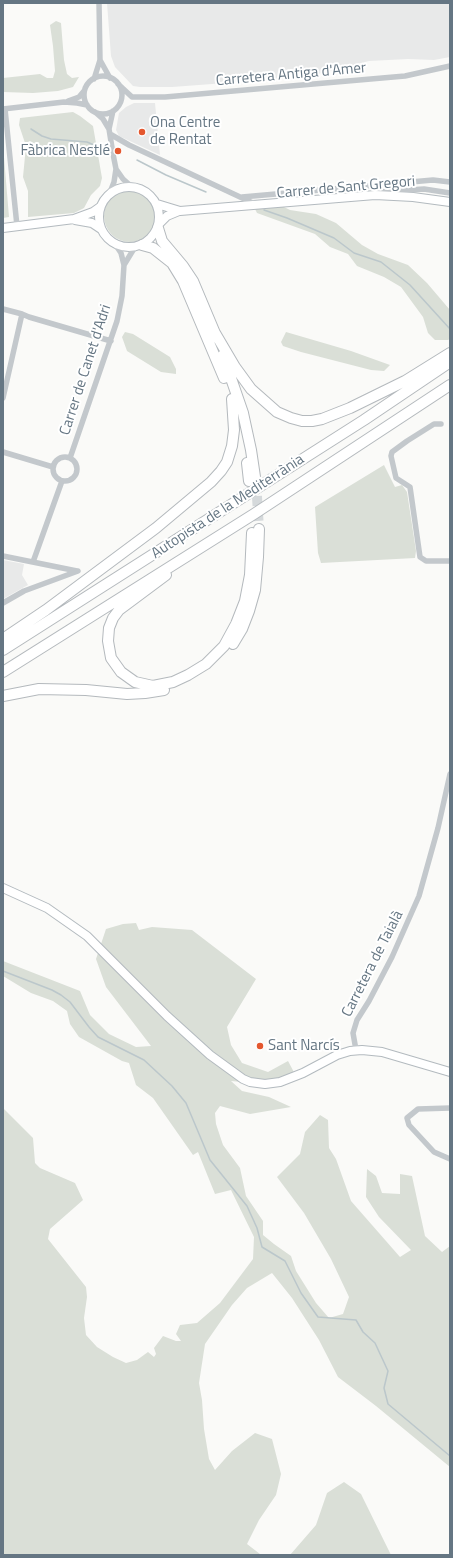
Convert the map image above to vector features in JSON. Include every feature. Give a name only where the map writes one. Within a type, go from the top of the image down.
[{"type":"highway","points":[[139,246],[153,248],[172,263],[183,281],[232,399],[240,424],[252,479],[252,450],[243,414],[215,333],[193,281],[183,266],[162,241],[158,226]]},
{"type":"highway","points":[[215,333],[235,367],[251,389],[277,412],[302,421],[322,419],[350,408],[406,381],[450,353]]},
{"type":"highway","name":"Autopista de la Mediterrània","points":[[3,650],[364,420],[450,362]]},
{"type":"highway","name":"Autopista de la Mediterrània","points":[[3,672],[221,534],[450,385]]},
{"type":"highway","points":[[3,639],[46,610],[156,528],[211,482],[227,462],[232,446],[234,430],[232,399]]},
{"type":"highway","points":[[3,696],[39,690],[145,694],[186,684],[200,676],[215,664],[234,643],[244,623],[254,590],[258,557],[255,531],[250,575],[245,601],[236,624],[224,646],[206,664],[173,682],[153,686],[135,682],[128,678],[116,666],[111,658],[108,634],[113,618],[126,603],[152,586],[221,534]]},
{"type":"main road","points":[[3,228],[74,219],[93,212],[100,207],[109,194],[120,188],[132,187],[147,192],[157,204],[159,212],[158,226],[152,238],[139,246],[124,247],[115,244],[107,238],[101,228],[99,218],[100,207]]},
{"type":"main road","name":"Carrer de Sant Gregori","points":[[158,226],[167,216],[180,211],[256,204],[354,196],[400,196],[450,202]]},
{"type":"main road","name":"Carrer de Sant Gregori","points":[[157,204],[180,211]]},
{"type":"main road","points":[[74,219],[92,223],[101,228]]},
{"type":"main road","points":[[3,888],[47,908],[87,936],[167,1016],[210,1055],[236,1076],[250,1082],[266,1084],[280,1082],[303,1074],[338,1055],[356,1050],[382,1052],[450,1072]]},
{"type":"street","points":[[94,79],[100,60],[99,3]]},
{"type":"street","points":[[95,112],[104,114],[113,111],[120,104],[132,97],[110,78],[100,60]]},
{"type":"street","name":"Carretera Antiga d'Amer","points":[[132,97],[165,98],[362,81],[405,76],[450,66]]},
{"type":"street","points":[[64,102],[79,97],[89,83],[94,79],[100,77],[110,78]]},
{"type":"street","points":[[118,84],[122,94],[120,104]]},
{"type":"street","points":[[85,89],[84,96],[87,105]]},
{"type":"street","points":[[17,226],[4,109],[64,102],[87,105],[103,120],[109,132],[116,170],[114,182],[109,194]]},
{"type":"street","points":[[109,132],[113,111]]},
{"type":"street","points":[[109,132],[128,144],[256,204]]},
{"type":"street","points":[[116,170],[132,187]]},
{"type":"street","name":"Carrer de Sant Gregori","points":[[242,197],[433,180],[450,182]]},
{"type":"street","name":"Carrer de Sant Gregori","points":[[354,196],[411,189],[424,189],[450,193]]},
{"type":"street","name":"Carrer de Canet d'Adri","points":[[70,458],[117,321],[122,296],[124,265],[121,253],[115,244]]},
{"type":"street","name":"Carrer de Canet d'Adri","points":[[124,265],[139,246]]},
{"type":"street","points":[[3,309],[111,342]]},
{"type":"street","points":[[3,398],[22,314]]},
{"type":"street","points":[[441,424],[434,424],[407,441],[392,452],[391,456],[396,478],[410,487],[420,557],[426,561],[450,561]]},
{"type":"street","points":[[3,452],[53,467]]},
{"type":"street","points":[[59,458],[70,458],[75,463],[77,471],[73,478],[66,481],[62,480],[54,474],[53,467],[56,460],[59,458]]},
{"type":"street","points":[[33,562],[62,480]]},
{"type":"street","points":[[3,556],[78,571],[24,591],[3,603]]},
{"type":"street","name":"Carretera de Taialà","points":[[356,1050],[353,1033],[357,1020],[369,1001],[392,957],[419,896],[438,828],[450,774]]},
{"type":"street","points":[[450,1108],[418,1109],[407,1118],[409,1126],[434,1152],[450,1160]]},
{"type":"shaded area","points":[[107,3],[450,3],[450,57],[434,60],[408,59],[369,61],[306,77],[172,87],[133,86],[115,67],[111,56]]},
{"type":"shaded area","points":[[56,21],[61,23],[64,60],[67,74],[72,78],[79,77],[73,87],[58,91],[33,93],[3,92],[3,78],[40,74],[47,78],[53,78],[55,71],[50,25]]},
{"type":"shaded area","points":[[134,103],[155,103],[160,155],[119,136],[116,130],[119,113]]},
{"type":"shaded area","points":[[73,112],[93,126],[102,178],[100,186],[91,195],[84,208],[74,213],[28,217],[28,191],[23,177],[26,146],[19,125],[20,118]]},
{"type":"shaded area","points":[[3,145],[9,217],[3,218]]},
{"type":"shaded area","points":[[130,190],[144,194],[152,202],[156,216],[152,230],[144,238],[130,242],[116,238],[108,230],[104,216],[108,202],[116,194]]},
{"type":"shaded area","points":[[282,206],[290,210],[316,214],[336,223],[362,245],[378,254],[408,265],[427,283],[450,310],[450,339],[435,340],[428,333],[423,317],[401,287],[384,277],[357,266],[348,254],[330,247],[315,234],[257,213],[255,209]]},
{"type":"shaded area","points":[[125,332],[133,334],[170,357],[176,369],[176,374],[161,372],[127,351],[122,337]]},
{"type":"shaded area","points":[[286,332],[351,351],[390,365],[384,371],[371,370],[301,352],[283,346],[281,342]]},
{"type":"shaded area","points":[[384,465],[395,487],[402,485],[407,492],[416,551],[415,558],[321,563],[318,553],[315,507]]},
{"type":"shaded area","points":[[3,560],[24,564],[22,575],[28,585],[3,599]]},
{"type":"shaded area","points":[[136,923],[139,930],[152,927],[192,930],[256,979],[227,1027],[231,1045],[242,1063],[268,1072],[288,1061],[296,1076],[276,1085],[231,1081],[242,1091],[269,1097],[291,1107],[250,1114],[220,1106],[215,1113],[216,1124],[223,1145],[240,1168],[246,1196],[263,1221],[263,1235],[291,1256],[296,1271],[316,1303],[329,1318],[343,1314],[349,1297],[331,1259],[304,1213],[277,1177],[300,1154],[305,1132],[320,1115],[328,1120],[329,1148],[336,1159],[351,1201],[400,1257],[411,1250],[379,1217],[366,1197],[367,1169],[376,1176],[382,1193],[400,1194],[400,1174],[412,1176],[425,1236],[442,1252],[450,1246],[450,1467],[338,1377],[319,1340],[292,1298],[272,1273],[247,1288],[232,1305],[205,1344],[199,1383],[209,1459],[215,1470],[232,1451],[255,1433],[272,1439],[281,1474],[276,1495],[259,1520],[247,1544],[260,1554],[266,1555],[3,1555],[3,1108],[33,1138],[35,1163],[40,1168],[75,1183],[83,1200],[50,1229],[48,1239],[86,1287],[87,1297],[84,1318],[86,1335],[97,1347],[113,1357],[126,1363],[137,1360],[148,1352],[154,1357],[156,1354],[154,1348],[163,1336],[176,1341],[181,1341],[176,1334],[180,1325],[197,1323],[220,1303],[253,1259],[254,1237],[231,1190],[215,1194],[198,1152],[193,1155],[153,1098],[136,1085],[129,1063],[122,1061],[79,1037],[70,1024],[67,1011],[53,1001],[31,993],[3,976],[3,961],[80,991],[90,1015],[109,1034],[136,1047],[151,1046],[106,987],[96,959],[106,929],[123,924]]},
{"type":"shaded area","points":[[344,1482],[361,1494],[391,1555],[290,1555],[316,1525],[327,1493]]},
{"type":"waterway","points":[[31,129],[42,136],[51,139],[87,142],[94,145]]},
{"type":"waterway","points":[[137,160],[166,175],[206,192]]},
{"type":"waterway","points":[[264,210],[334,238],[354,253],[381,262],[410,285],[450,329]]},
{"type":"waterway","points":[[3,971],[61,995],[70,1002],[98,1037],[144,1060],[172,1086],[186,1103],[210,1160],[247,1206],[257,1228],[262,1247],[285,1261],[301,1293],[318,1317],[356,1320],[363,1332],[375,1343],[388,1371],[384,1388],[388,1404],[450,1456]]},
{"type":"tunnel","points":[[256,481],[259,529]]},
{"type":"place","name":"Ona Centre de Rentat","points":[[142,132]]},
{"type":"place","name":"Fàbrica Nestlé","points":[[118,151]]},
{"type":"place","name":"Sant Narcís","points":[[260,1046]]}]
